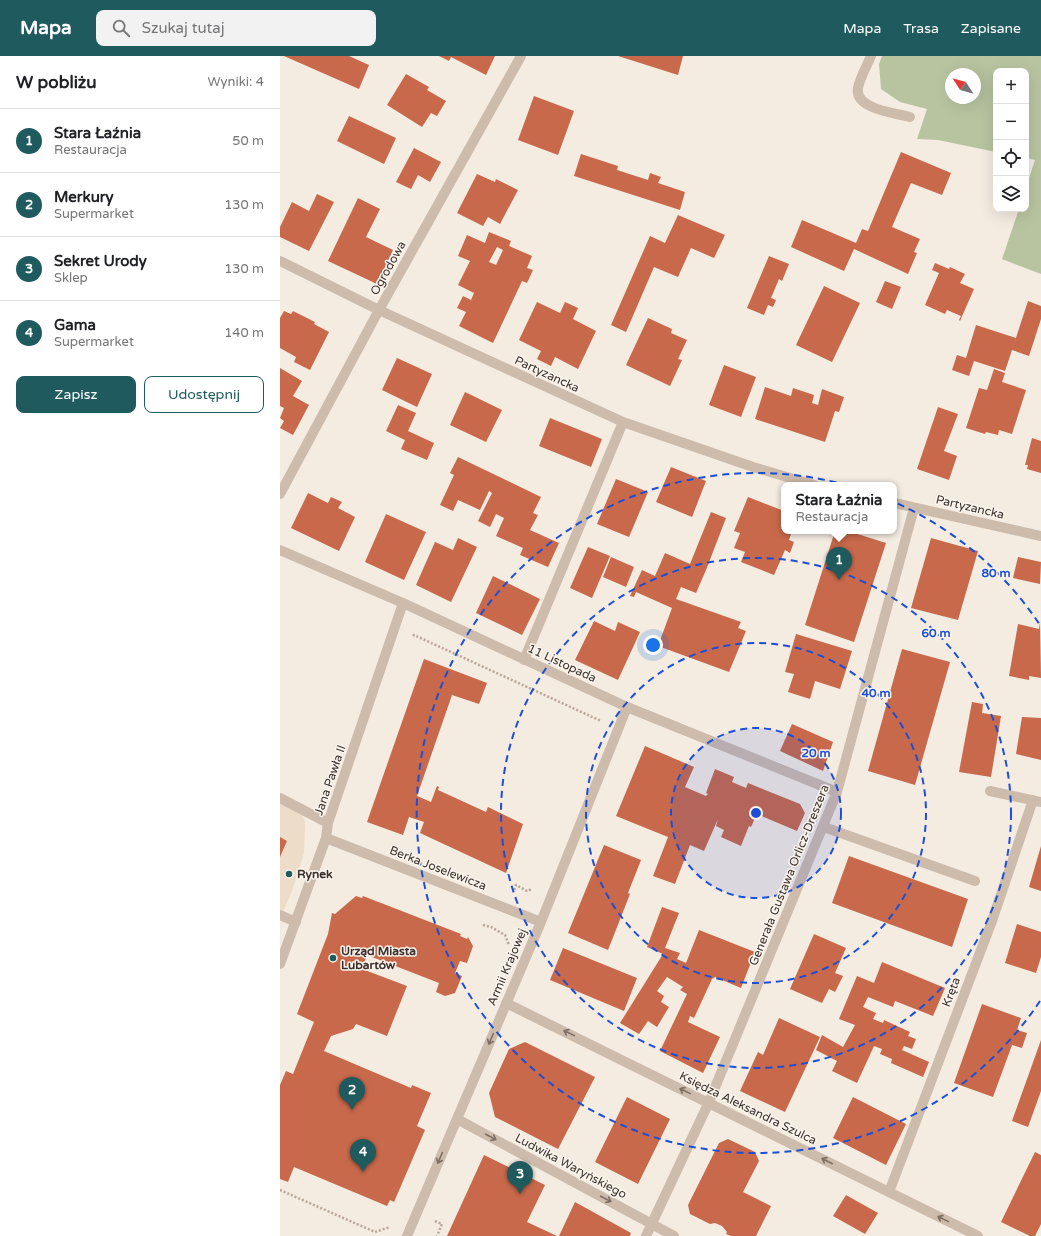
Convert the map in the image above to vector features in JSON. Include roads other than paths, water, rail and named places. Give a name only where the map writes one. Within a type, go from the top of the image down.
[{"type":"street","name":"Ogrodowa","points":[[280,494],[379,310],[521,56]]},
{"type":"street","points":[[871,56],[858,89],[860,99],[869,106],[910,117]]},
{"type":"street","name":"Partyzancka","points":[[280,261],[379,310],[623,422],[746,464],[804,482]]},
{"type":"street","points":[[524,660],[623,422]]},
{"type":"street","name":"Partyzancka","points":[[897,504],[1041,536]]},
{"type":"street","name":"Generała Gustawa Orlicz-Dreszera","points":[[646,1236],[709,1102],[824,827],[837,792],[914,508]]},
{"type":"street","name":"11 Listopada","points":[[280,550],[403,603],[628,707],[837,792]]},
{"type":"street","name":"Jana Pawła II","points":[[280,964],[326,838],[328,823],[403,603]]},
{"type":"street","name":"Armii Krajowej","points":[[408,1236],[541,922],[628,707]]},
{"type":"street","points":[[990,791],[1037,801]]},
{"type":"street","points":[[280,798],[328,823]]},
{"type":"street","name":"Kręta","points":[[889,1192],[1037,801]]},
{"type":"street","points":[[824,827],[974,881]]},
{"type":"street","name":"Berka Joselewicza","points":[[326,838],[541,922]]},
{"type":"street","points":[[280,914],[296,922]]},
{"type":"street","name":"Księdza Aleksandra Szulca","points":[[506,1003],[978,1236]]},
{"type":"street","name":"Ludwika Waryńskiego","points":[[457,1119],[674,1236]]},
{"type":"place","name":"Stara Łaźnia","points":[[839,580]]},
{"type":"place","name":"Rynek","points":[[289,874]]},
{"type":"place","name":"Urząd Miasta Lubartów","points":[[333,958]]},
{"type":"place","name":"Merkury","points":[[352,1110]]},
{"type":"place","name":"Gama","points":[[363,1172]]},
{"type":"place","name":"Sekret Urody","points":[[520,1194]]}]
